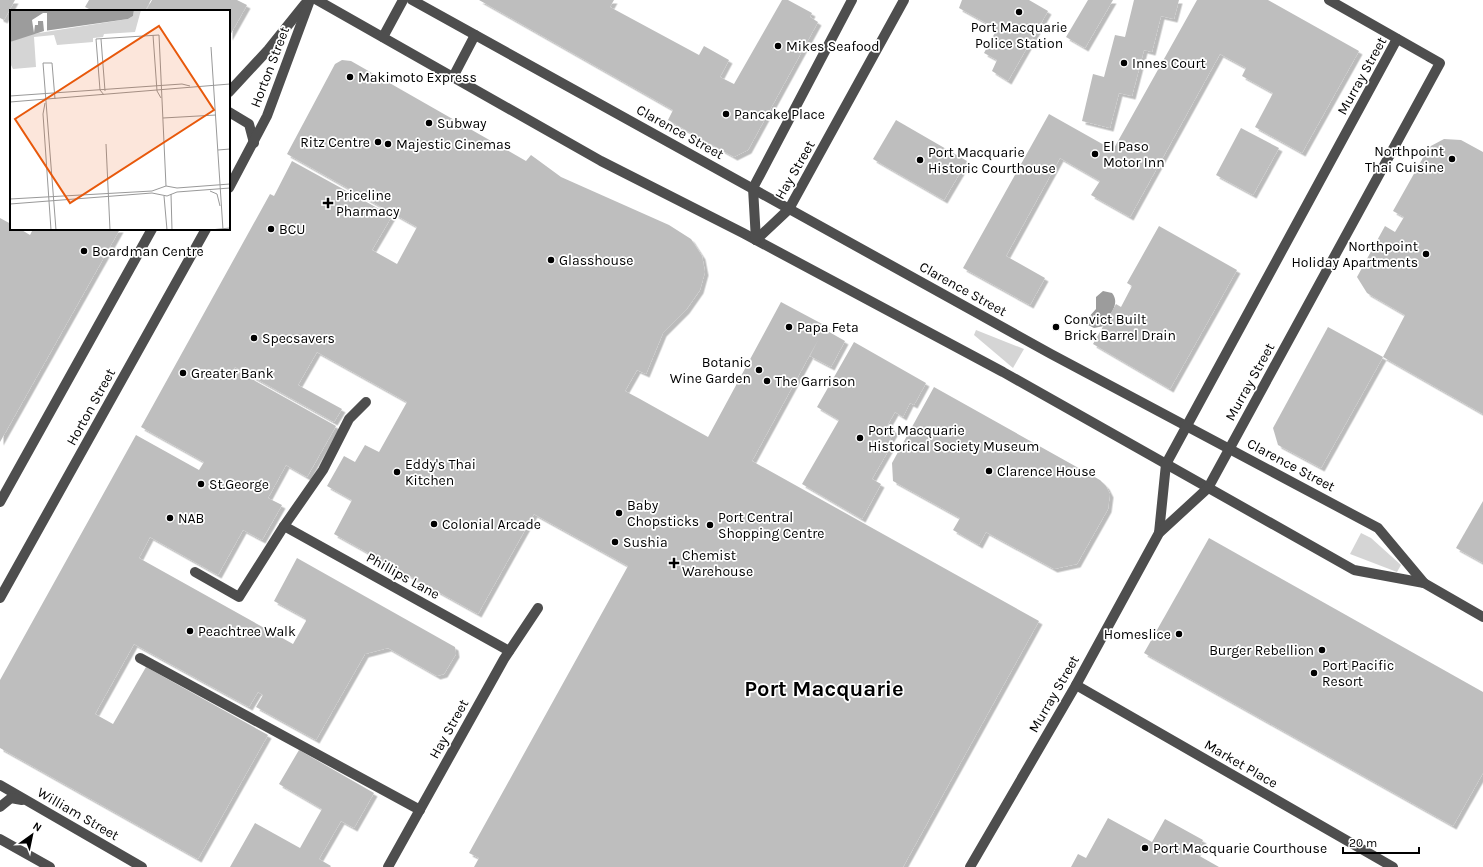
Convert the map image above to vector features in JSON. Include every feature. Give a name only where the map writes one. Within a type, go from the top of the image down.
[{"type":"street","name":"Horton Street","points":[[230,91],[268,50],[310,0]]},
{"type":"street","name":"Horton Street","points":[[230,186],[267,116],[310,0]]},
{"type":"street","name":"Clarence Street","points":[[317,0],[601,161],[756,240],[1002,372],[1354,570],[1424,583],[1483,617]]},
{"type":"street","points":[[383,37],[403,0]]},
{"type":"street","name":"Clarence Street","points":[[412,0],[1051,354],[1378,528],[1424,583]]},
{"type":"street","name":"Hay Street","points":[[756,240],[753,188],[852,0]]},
{"type":"street","name":"Hay Street","points":[[756,240],[789,209],[904,0]]},
{"type":"street","points":[[1329,0],[1397,39]]},
{"type":"street","points":[[452,77],[475,35]]},
{"type":"street","name":"Murray Street","points":[[970,867],[1076,685],[1159,533],[1208,488],[1440,63],[1397,39],[1166,464],[1159,533]]},
{"type":"street","name":"Horton Street","points":[[230,113],[250,124],[254,143]]},
{"type":"street","points":[[0,502],[151,230]]},
{"type":"street","name":"Horton Street","points":[[0,598],[205,230]]},
{"type":"street","points":[[195,572],[239,597],[322,470],[349,419],[366,402]]},
{"type":"street","name":"Phillips Lane","points":[[284,526],[509,651]]},
{"type":"street","name":"Hay Street","points":[[388,867],[509,651],[538,608]]},
{"type":"street","points":[[140,658],[420,810]]},
{"type":"street","name":"Market Place","points":[[1076,685],[1393,867]]},
{"type":"street","name":"William Street","points":[[0,785],[142,867]]},
{"type":"street","points":[[0,807],[11,798],[28,801]]},
{"type":"street","points":[[0,830],[3,840],[50,867]]},
{"type":"shaded area","points":[[1103,291],[1112,293],[1115,305],[1104,326],[1094,328],[1088,325],[1087,319],[1096,309],[1096,297]]},
{"type":"shaded area","points":[[976,330],[1024,349],[1013,368],[974,335]]},
{"type":"shaded area","points":[[1361,533],[1371,538],[1401,565],[1397,572],[1350,554]]},
{"type":"building","points":[[0,0],[15,0],[4,20],[0,18]]},
{"type":"building","points":[[89,0],[151,0],[146,10],[91,10],[85,7]]},
{"type":"building","points":[[152,0],[237,0],[247,5],[230,35],[230,10],[147,10]]},
{"type":"building","points":[[479,0],[614,0],[610,7],[699,55],[704,46],[729,60],[720,77],[734,84],[782,0],[788,0],[812,13],[810,17],[818,22],[748,150],[734,157],[668,120],[673,110]]},
{"type":"building","points":[[962,0],[1029,0],[1048,11],[1008,81],[992,71],[997,60],[984,53],[997,29],[959,8]]},
{"type":"building","points":[[1088,0],[1113,0],[1085,48],[1066,37]]},
{"type":"building","name":"Innes Court","points":[[1134,0],[1179,0],[1174,19],[1161,16],[1152,52],[1144,50],[1132,96],[1119,93],[1110,128],[1082,121],[1093,74],[1104,77],[1115,35],[1125,37]]},
{"type":"building","name":"El Paso Motor Inn","points":[[1197,0],[1268,0],[1359,51],[1302,153],[1255,127],[1273,93],[1242,76],[1246,68],[1220,54],[1130,217],[1091,195],[1100,181],[1060,158],[1006,256],[1045,278],[1030,305],[963,268],[1049,114],[1113,150]]},
{"type":"building","points":[[342,60],[351,61],[526,161],[531,155],[561,177],[669,225],[691,239],[702,256],[705,272],[700,290],[686,310],[663,333],[646,374],[637,370],[625,391],[708,437],[781,302],[826,326],[824,329],[845,341],[831,367],[810,356],[818,340],[752,461],[1039,621],[903,867],[474,867],[479,858],[469,853],[628,566],[534,514],[478,614],[334,534],[352,500],[327,486],[344,456],[355,462],[365,445],[379,452],[407,402],[317,352],[298,385],[342,409],[334,422],[235,367],[234,369],[336,426],[307,477],[286,465],[268,498],[282,505],[262,540],[243,530],[218,575],[150,537],[139,558],[293,644],[306,621],[305,618],[274,601],[297,558],[455,647],[456,654],[444,674],[437,676],[388,648],[365,654],[316,740],[256,707],[263,695],[258,692],[249,707],[134,644],[95,714],[113,724],[146,667],[268,735],[198,859],[0,748],[0,680],[136,435],[199,470],[204,462],[141,427],[270,194],[274,196],[292,161],[392,216],[372,250],[397,264],[417,227],[287,154],[335,64]]},
{"type":"building","name":"Port Macquarie Historic Courthouse","points":[[896,120],[967,161],[944,200],[873,159]]},
{"type":"building","points":[[1241,128],[1279,148],[1253,195],[1216,175]]},
{"type":"building","name":"Northpoint Holiday Apartments","points":[[1444,139],[1461,140],[1483,152],[1483,414],[1383,357],[1405,315],[1367,293],[1357,277],[1385,226],[1395,232],[1404,217],[1393,211],[1429,147]]},
{"type":"building","points":[[0,218],[10,223],[10,230],[22,230],[30,235],[32,230],[119,230],[0,442]]},
{"type":"building","points":[[1159,226],[1237,270],[1170,389],[1093,344],[1116,304],[1121,307],[1132,286],[1127,283]]},
{"type":"building","points":[[1328,327],[1383,357],[1321,468],[1278,445],[1273,428]]},
{"type":"building","name":"Port Macquarie Historical Society Museum","points":[[854,342],[926,383],[914,405],[910,403],[903,417],[895,412],[887,426],[895,431],[887,445],[891,446],[872,479],[881,484],[862,519],[802,484],[839,420],[817,407]]},
{"type":"building","name":"Clarence House","points":[[934,387],[1100,480],[1106,486],[1110,494],[1108,509],[1077,564],[1054,569],[986,532],[979,545],[953,530],[960,518],[893,481],[892,463]]},
{"type":"building","points":[[1483,501],[1483,563],[1456,548]]},
{"type":"building","name":"Port Pacific Resort","points":[[1209,538],[1483,692],[1483,773],[1453,826],[1144,653]]},
{"type":"building","points":[[299,750],[374,793],[354,828],[341,821],[319,859],[331,866],[330,867],[230,867],[255,823],[300,848],[322,809],[279,784]]},
{"type":"building","name":"Port Macquarie Courthouse","points":[[1108,818],[1152,842],[1165,819],[1203,840],[1196,854],[1219,867],[1071,867],[1078,854],[1086,858]]},
{"type":"place","name":"Port Macquarie Police Station","points":[[1019,12]]},
{"type":"place","name":"Mikes Seafood","points":[[778,46]]},
{"type":"place","name":"Innes Court","points":[[1124,63]]},
{"type":"place","name":"Makimoto Express","points":[[350,77]]},
{"type":"place","name":"Pancake Place","points":[[726,114]]},
{"type":"place","name":"Subway","points":[[429,123]]},
{"type":"place","name":"Ritz Centre","points":[[378,142]]},
{"type":"place","name":"Majestic Cinemas","points":[[388,144]]},
{"type":"place","name":"El Paso Motor Inn","points":[[1095,154]]},
{"type":"place","name":"Northpoint Thai Cuisine","points":[[1452,159]]},
{"type":"place","name":"Port Macquarie Historic Courthouse","points":[[920,160]]},
{"type":"place","name":"Priceline Pharmacy","points":[[328,203]]},
{"type":"place","name":"BCU","points":[[271,229]]},
{"type":"place","name":"Boardman Centre","points":[[84,251]]},
{"type":"place","name":"Northpoint Holiday Apartments","points":[[1426,254]]},
{"type":"place","name":"Glasshouse","points":[[551,260]]},
{"type":"place","name":"Papa Feta","points":[[789,327]]},
{"type":"place","name":"Convict Built Brick Barrel Drain","points":[[1056,327]]},
{"type":"place","name":"Specsavers","points":[[254,338]]},
{"type":"place","name":"Botanic Wine Garden","points":[[759,370]]},
{"type":"place","name":"Greater Bank","points":[[183,373]]},
{"type":"place","name":"The Garrison","points":[[767,381]]},
{"type":"place","name":"Port Macquarie Historical Society Museum","points":[[860,438]]},
{"type":"place","name":"Clarence House","points":[[989,471]]},
{"type":"place","name":"Eddy's Thai Kitchen","points":[[397,472]]},
{"type":"place","name":"St.George","points":[[201,484]]},
{"type":"place","name":"Baby Chopsticks","points":[[619,513]]},
{"type":"place","name":"NAB","points":[[170,518]]},
{"type":"place","name":"Colonial Arcade","points":[[434,524]]},
{"type":"place","name":"Port Central Shopping Centre","points":[[710,525]]},
{"type":"place","name":"Sushia","points":[[615,542]]},
{"type":"place","name":"Chemist Warehouse","points":[[674,563]]},
{"type":"place","name":"Peachtree Walk","points":[[190,631]]},
{"type":"place","name":"Homeslice","points":[[1179,634]]},
{"type":"place","name":"Burger Rebellion","points":[[1322,650]]},
{"type":"place","name":"Port Pacific Resort","points":[[1314,673]]},
{"type":"place","name":"Port Macquarie Courthouse","points":[[1145,848]]},
{"type":"district","name":"Port Macquarie","points":[[824,689]]}]
